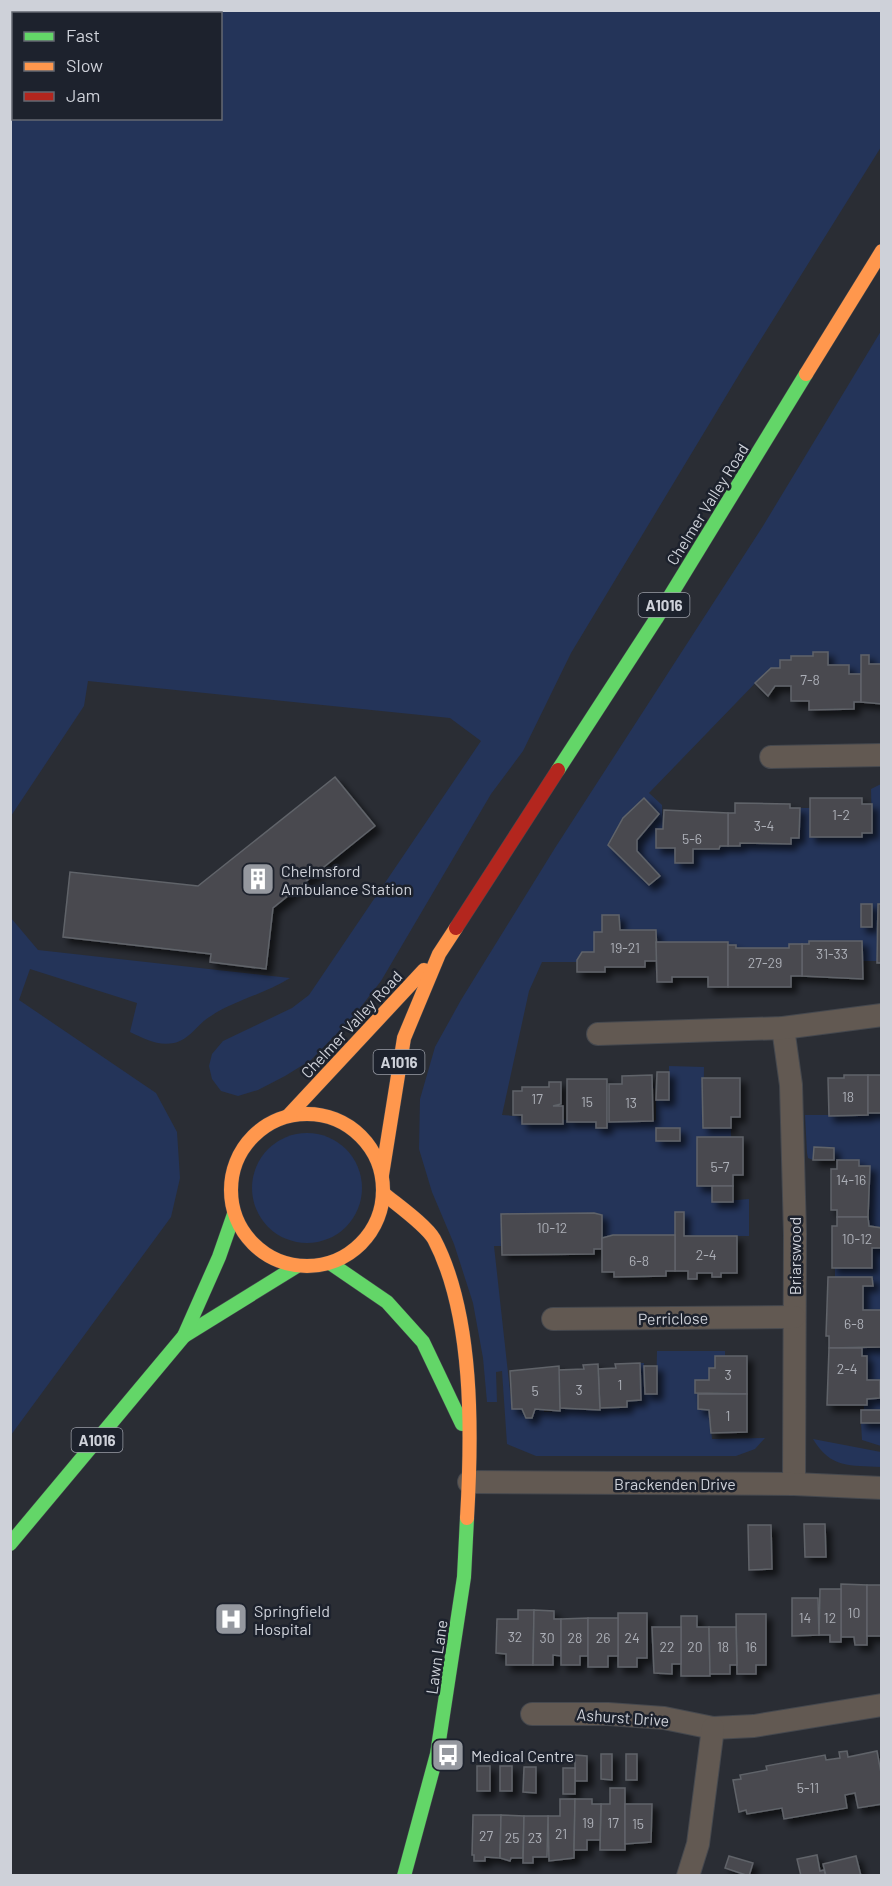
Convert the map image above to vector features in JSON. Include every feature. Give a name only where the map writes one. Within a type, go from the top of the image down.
[{"type":"main road","name":"Chelmer Valley Road","points":[[288,1116],[439,954],[656,619],[882,251]]},
{"type":"main road","name":"Chelmer Valley Road","points":[[382,1175],[404,1038],[439,954]]},
{"type":"main road","name":"A1016","points":[[313,1114],[346,1124],[362,1137],[373,1152],[382,1175],[383,1193],[376,1222],[368,1236],[357,1247],[330,1263],[297,1266],[279,1262],[262,1252],[248,1239],[234,1214],[230,1193],[231,1178],[241,1150],[259,1130],[288,1116],[313,1114]]},
{"type":"main road","name":"Lawn Lane","points":[[383,1193],[433,1237],[454,1294],[463,1339],[468,1439],[469,1482],[464,1577],[447,1701],[437,1754],[404,1875]]},
{"type":"main road","name":"A1016","points":[[10,1544],[184,1336],[234,1214]]},
{"type":"main road","name":"Lawn Lane","points":[[330,1263],[387,1302],[423,1342],[468,1439]]},
{"type":"main road","name":"A1016","points":[[184,1336],[297,1266]]},
{"type":"street","points":[[771,757],[882,755]]},
{"type":"street","points":[[598,1034],[783,1028],[882,1015]]},
{"type":"street","name":"Briarswood","points":[[783,1028],[791,1085],[794,1484]]},
{"type":"street","name":"Perriclose","points":[[553,1319],[794,1317]]},
{"type":"street","name":"Brackenden Drive","points":[[469,1482],[794,1484],[882,1488]]},
{"type":"street","name":"Ashurst Drive","points":[[532,1714],[608,1714],[653,1717],[713,1728],[753,1726],[882,1705]]},
{"type":"street","points":[[688,1875],[698,1844],[713,1728]]},
{"type":"shaded area","points":[[11,10],[881,11],[881,147],[743,368],[571,653],[523,751],[491,794],[381,981],[353,1017],[311,1060],[258,1090],[238,1096],[221,1091],[212,1079],[209,1066],[212,1054],[223,1041],[292,1008],[309,995],[481,741],[450,718],[88,681],[84,706],[11,816]]},
{"type":"shaded area","points":[[881,331],[881,664],[869,664],[869,655],[861,655],[861,674],[849,674],[849,665],[828,665],[827,652],[813,652],[813,656],[791,656],[791,660],[780,660],[780,668],[771,668],[764,674],[649,793],[662,805],[663,829],[656,830],[656,847],[675,848],[693,863],[693,849],[719,849],[720,846],[739,846],[740,843],[790,844],[791,838],[799,837],[800,808],[810,808],[810,837],[862,837],[862,833],[872,833],[871,789],[881,784],[882,904],[878,904],[877,961],[863,961],[862,941],[810,941],[809,944],[789,948],[736,948],[736,945],[656,942],[620,930],[619,915],[603,915],[602,932],[594,933],[594,952],[582,952],[577,962],[542,962],[529,991],[502,1115],[596,1122],[596,1127],[607,1122],[652,1121],[656,1120],[656,1100],[669,1100],[669,1066],[704,1067],[703,1128],[731,1128],[731,1137],[697,1186],[712,1186],[712,1202],[749,1199],[749,1236],[684,1236],[684,1212],[675,1212],[675,1235],[602,1238],[602,1215],[501,1214],[501,1246],[494,1246],[512,1409],[522,1409],[526,1418],[532,1418],[535,1409],[544,1408],[544,1412],[559,1411],[560,1408],[584,1407],[584,1410],[626,1407],[627,1401],[641,1400],[640,1363],[644,1363],[645,1394],[656,1393],[657,1351],[725,1351],[725,1356],[715,1356],[714,1368],[710,1377],[695,1393],[698,1394],[698,1409],[709,1410],[712,1439],[765,1438],[755,1449],[736,1456],[536,1456],[507,1444],[502,1371],[496,1372],[497,1402],[487,1402],[483,1358],[473,1303],[454,1244],[432,1192],[419,1149],[420,1099],[435,1047],[461,1000],[555,848],[763,526]],"holes":[[[644,798],[659,814],[637,840],[637,851],[660,876],[649,885],[608,845],[623,818]],[[861,904],[872,904],[872,927],[861,927]]]},
{"type":"shaded area","points":[[11,918],[38,950],[290,978],[220,1010],[180,1041],[162,1044],[130,1032],[137,1003],[30,969],[19,1000],[156,1093],[177,1132],[180,1178],[171,1217],[11,1435]]},
{"type":"shaded area","points":[[868,1113],[881,1113],[881,1228],[869,1226],[870,1167],[859,1166],[859,1160],[834,1160],[833,1148],[814,1147],[813,1160],[808,1158],[807,1153],[805,1115],[868,1115]]},
{"type":"shaded area","points":[[307,1133],[328,1137],[346,1149],[358,1167],[362,1188],[358,1209],[346,1227],[328,1239],[307,1243],[286,1239],[268,1227],[256,1209],[252,1188],[256,1167],[268,1149],[286,1137]]},
{"type":"shaded area","points":[[872,1248],[881,1248],[881,1347],[863,1310],[863,1286],[873,1286],[872,1277],[835,1277],[835,1268],[872,1268]]},
{"type":"shaded area","points":[[881,1347],[881,1410],[864,1410],[867,1399],[880,1398],[867,1380],[867,1357],[862,1356],[862,1348]]},
{"type":"shaded area","points":[[861,1423],[881,1423],[881,1446],[862,1440]]},
{"type":"shaded area","points":[[813,1439],[881,1452],[881,1467],[842,1464],[834,1461],[820,1449]]},
{"type":"building","points":[[813,652],[828,652],[828,665],[849,665],[849,674],[861,674],[861,702],[854,702],[854,709],[809,710],[809,701],[791,701],[791,686],[775,686],[768,696],[755,683],[771,668],[780,668],[780,660],[791,660],[791,656],[813,656]]},
{"type":"building","points":[[861,655],[869,655],[869,664],[882,664],[882,704],[861,702]]},
{"type":"building","name":"Chelmsford Ambulance Station","points":[[335,777],[375,826],[273,908],[266,969],[210,962],[211,954],[63,937],[70,872],[198,886]]},
{"type":"building","points":[[644,798],[659,814],[637,840],[637,851],[660,876],[649,885],[608,845],[623,818]]},
{"type":"building","points":[[810,798],[862,798],[862,804],[872,804],[872,833],[862,833],[862,837],[810,837]]},
{"type":"building","points":[[735,803],[790,804],[790,808],[800,808],[799,838],[791,838],[791,844],[740,843],[740,846],[728,846],[728,813],[735,813]]},
{"type":"building","points":[[664,810],[728,813],[728,846],[720,846],[719,849],[693,849],[693,863],[675,863],[675,848],[656,848],[656,829],[663,829]]},
{"type":"building","points":[[861,904],[872,904],[872,927],[861,927]]},
{"type":"building","points":[[878,904],[882,904],[882,963],[877,963]]},
{"type":"building","points":[[602,915],[619,915],[620,930],[656,930],[657,961],[645,961],[645,967],[605,967],[605,972],[577,972],[577,960],[582,952],[594,952],[594,932],[602,932]]},
{"type":"building","points":[[809,941],[862,941],[863,979],[802,976],[802,944],[809,944]]},
{"type":"building","points":[[656,942],[728,942],[728,987],[708,987],[708,977],[672,977],[672,982],[657,982]]},
{"type":"building","points":[[789,944],[802,944],[802,976],[791,976],[791,987],[728,987],[728,945],[736,945],[736,948],[789,948]]},
{"type":"building","points":[[657,1072],[669,1072],[669,1100],[656,1100]]},
{"type":"building","points":[[652,1075],[653,1121],[609,1122],[609,1084],[622,1084],[622,1076]]},
{"type":"building","points":[[844,1075],[868,1075],[868,1115],[829,1116],[828,1078],[844,1078]]},
{"type":"building","points":[[868,1075],[882,1075],[882,1113],[868,1113]]},
{"type":"building","points":[[702,1078],[740,1078],[740,1117],[731,1117],[731,1128],[703,1128]]},
{"type":"building","points":[[567,1079],[607,1079],[607,1128],[596,1128],[596,1122],[567,1122]]},
{"type":"building","points":[[549,1082],[561,1082],[561,1104],[553,1106],[563,1106],[563,1124],[522,1124],[522,1115],[513,1115],[513,1091],[522,1091],[522,1087],[549,1087]]},
{"type":"building","points":[[656,1128],[680,1128],[680,1141],[656,1141]]},
{"type":"building","points":[[697,1137],[743,1137],[743,1175],[733,1175],[733,1186],[697,1186]]},
{"type":"building","points":[[814,1147],[834,1148],[834,1160],[813,1160]]},
{"type":"building","points":[[837,1160],[859,1160],[859,1166],[870,1166],[868,1217],[837,1217],[837,1210],[831,1210],[831,1169],[837,1169]]},
{"type":"building","points":[[712,1186],[733,1186],[733,1202],[712,1202]]},
{"type":"building","points":[[675,1212],[684,1212],[684,1236],[737,1236],[737,1273],[721,1273],[721,1277],[712,1277],[712,1273],[697,1273],[697,1279],[688,1279],[688,1271],[675,1271]]},
{"type":"building","points":[[594,1213],[602,1215],[602,1249],[594,1249],[594,1254],[502,1255],[501,1214]]},
{"type":"building","points":[[837,1217],[868,1217],[869,1226],[882,1228],[882,1248],[872,1248],[872,1268],[832,1268],[832,1226],[837,1226]]},
{"type":"building","points":[[613,1235],[675,1235],[675,1271],[666,1271],[666,1276],[614,1277],[614,1272],[602,1272],[602,1238]]},
{"type":"building","points":[[828,1277],[872,1277],[873,1286],[863,1286],[863,1310],[881,1310],[881,1347],[829,1348],[829,1336],[826,1336]]},
{"type":"building","points":[[829,1348],[862,1348],[862,1356],[867,1356],[867,1380],[880,1380],[880,1398],[867,1399],[867,1405],[827,1405]]},
{"type":"building","points":[[715,1356],[747,1356],[747,1394],[695,1393],[695,1380],[709,1380],[709,1368],[715,1368]]},
{"type":"building","points":[[640,1363],[641,1400],[627,1401],[627,1407],[600,1408],[598,1369],[616,1368],[615,1364]]},
{"type":"building","points":[[598,1364],[600,1410],[560,1408],[558,1370],[584,1369],[583,1365]]},
{"type":"building","points":[[559,1366],[560,1411],[535,1409],[532,1418],[526,1418],[522,1409],[512,1409],[510,1371]]},
{"type":"building","points":[[644,1366],[657,1366],[657,1394],[645,1394]]},
{"type":"building","points":[[698,1394],[747,1394],[747,1432],[711,1433],[709,1410],[698,1409]]},
{"type":"building","points":[[861,1410],[882,1410],[882,1423],[861,1423]]},
{"type":"building","points":[[804,1524],[825,1524],[826,1557],[805,1557]]},
{"type":"building","points":[[748,1525],[771,1525],[772,1569],[749,1570]]},
{"type":"building","points":[[841,1584],[867,1585],[867,1645],[855,1645],[854,1637],[841,1637]]},
{"type":"building","points":[[867,1585],[882,1585],[882,1636],[867,1636]]},
{"type":"building","points":[[820,1589],[841,1589],[841,1642],[830,1642],[830,1635],[819,1635]]},
{"type":"building","points":[[792,1598],[818,1598],[819,1635],[792,1636]]},
{"type":"building","points":[[518,1610],[534,1610],[533,1665],[506,1665],[506,1654],[496,1653],[497,1619],[518,1619]]},
{"type":"building","points":[[534,1610],[554,1611],[554,1619],[561,1619],[561,1656],[553,1655],[553,1665],[533,1665]]},
{"type":"building","points":[[618,1613],[647,1613],[647,1658],[637,1658],[637,1667],[618,1667]]},
{"type":"building","points":[[736,1614],[766,1614],[766,1665],[756,1665],[756,1674],[737,1674]]},
{"type":"building","points":[[681,1616],[697,1616],[697,1627],[709,1627],[710,1676],[681,1676]]},
{"type":"building","points":[[588,1618],[588,1656],[580,1656],[580,1665],[561,1665],[561,1619]]},
{"type":"building","points":[[588,1618],[618,1618],[618,1656],[608,1656],[608,1667],[588,1667]]},
{"type":"building","points":[[652,1627],[681,1627],[681,1664],[672,1664],[672,1674],[654,1673]]},
{"type":"building","points":[[709,1627],[736,1627],[737,1665],[730,1665],[730,1674],[710,1674]]},
{"type":"building","points":[[847,1751],[848,1757],[877,1751],[882,1778],[882,1804],[858,1808],[855,1793],[845,1795],[847,1808],[784,1819],[782,1808],[747,1814],[746,1810],[739,1812],[733,1780],[741,1779],[740,1775],[767,1770],[766,1766],[825,1755],[826,1760],[840,1758],[839,1752]]},
{"type":"building","points":[[601,1754],[612,1754],[612,1780],[601,1779]]},
{"type":"building","points":[[626,1754],[637,1754],[637,1780],[626,1780]]},
{"type":"building","points":[[575,1755],[587,1756],[587,1781],[575,1781]]},
{"type":"building","points":[[477,1766],[490,1766],[490,1791],[477,1791]]},
{"type":"building","points":[[500,1766],[512,1766],[512,1791],[500,1791]]},
{"type":"building","points":[[524,1767],[536,1767],[536,1793],[523,1792]]},
{"type":"building","points":[[563,1768],[575,1768],[575,1794],[563,1794]]},
{"type":"building","points":[[610,1788],[625,1788],[625,1850],[600,1850],[601,1804],[610,1804]]},
{"type":"building","points":[[560,1799],[575,1799],[574,1858],[549,1861],[548,1816],[560,1816]]},
{"type":"building","points":[[575,1799],[592,1799],[592,1804],[601,1804],[600,1840],[587,1840],[587,1850],[574,1850]]},
{"type":"building","points":[[625,1804],[652,1804],[651,1842],[625,1844]]},
{"type":"building","points":[[473,1815],[501,1815],[500,1858],[485,1857],[485,1861],[474,1861],[474,1855],[472,1855]]},
{"type":"building","points":[[501,1815],[524,1816],[523,1858],[511,1858],[510,1861],[500,1858]]},
{"type":"building","points":[[524,1816],[548,1816],[547,1857],[533,1857],[533,1863],[523,1863]]},
{"type":"building","points":[[817,1855],[820,1871],[824,1870],[826,1876],[801,1876],[797,1859]]},
{"type":"building","points":[[729,1856],[753,1863],[749,1876],[725,1868]]},
{"type":"building","points":[[856,1856],[861,1876],[826,1876],[823,1864]]},
{"type":"traffic: fast","points":[[558,770],[656,619],[806,374]]},
{"type":"traffic: fast","points":[[10,1544],[184,1336],[219,1257],[234,1214]]},
{"type":"traffic: fast","points":[[330,1263],[387,1302],[423,1342],[462,1424]]},
{"type":"traffic: fast","points":[[184,1336],[297,1266]]},
{"type":"traffic: fast","points":[[404,1876],[437,1754],[464,1577],[467,1518]]},
{"type":"traffic: slow","points":[[806,374],[882,251]]},
{"type":"traffic: slow","points":[[382,1175],[404,1038],[439,954],[456,928]]},
{"type":"traffic: slow","points":[[288,1116],[424,970]]},
{"type":"traffic: slow","points":[[307,1114],[322,1115],[336,1120],[361,1136],[377,1161],[382,1175],[383,1190],[382,1205],[377,1219],[361,1244],[336,1260],[322,1265],[307,1266],[292,1265],[278,1260],[253,1244],[237,1219],[232,1205],[231,1190],[232,1175],[237,1161],[253,1136],[278,1120],[292,1115],[307,1114]]},
{"type":"traffic: slow","points":[[383,1193],[430,1233],[447,1269],[457,1303],[463,1339],[469,1413],[467,1518]]},
{"type":"traffic: jam","points":[[456,928],[558,770]]},
{"type":"place","name":"Chelmsford Ambulance Station","points":[[258,879]]},
{"type":"place","name":"Springfield Hospital","points":[[231,1619]]},
{"type":"place","name":"Medical Centre","points":[[448,1755]]}]
